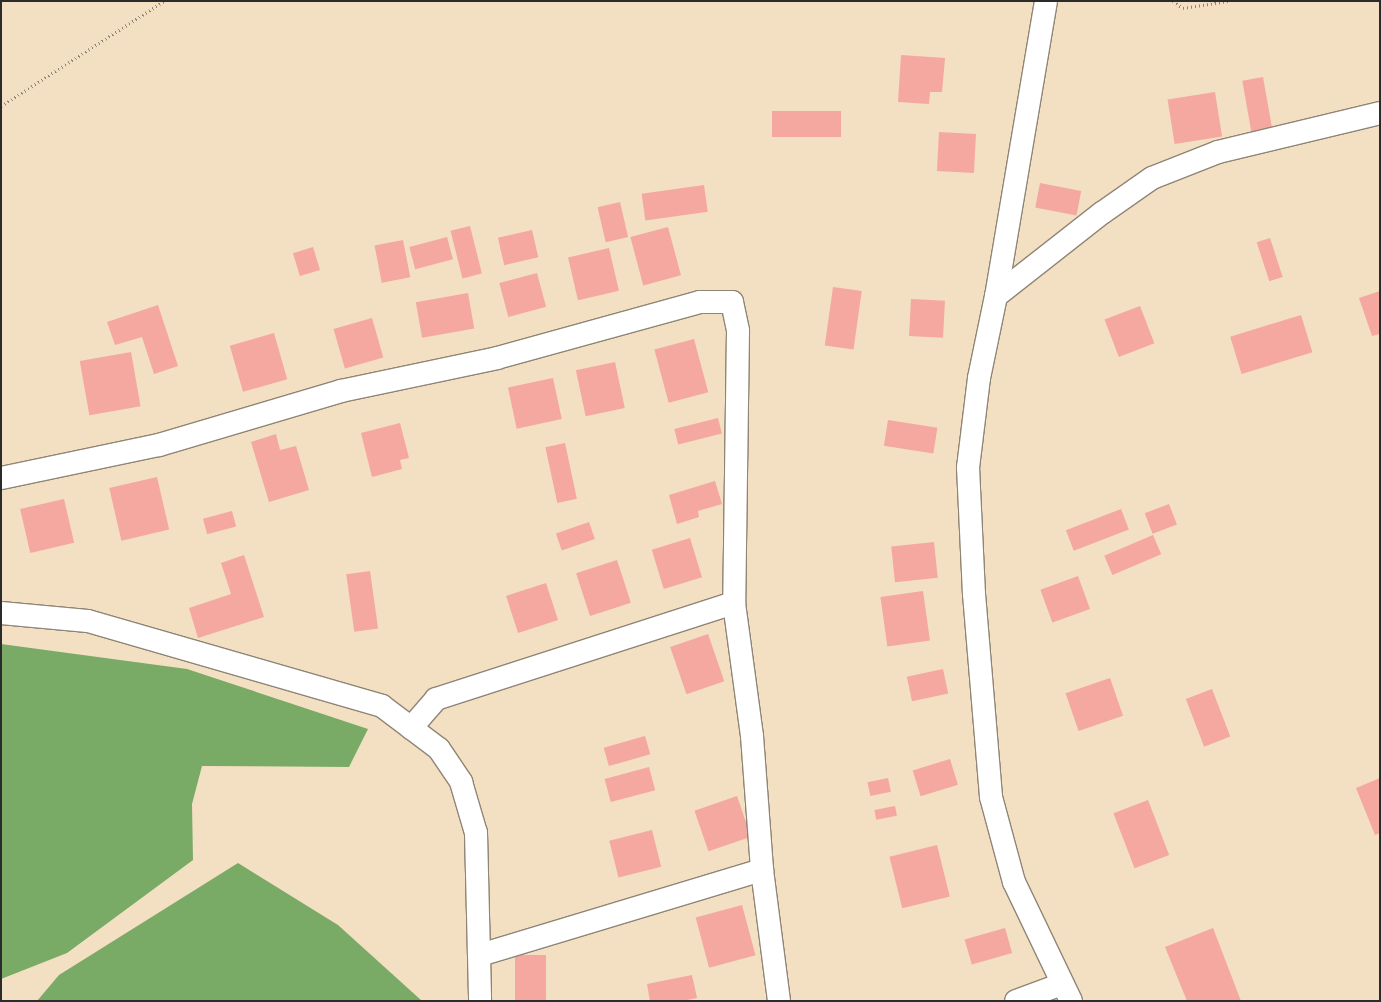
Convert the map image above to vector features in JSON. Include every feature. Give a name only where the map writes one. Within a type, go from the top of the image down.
[{"type":"street","points":[[1016,1001],[1067,993],[1014,882],[991,797],[974,594],[968,467],[979,378],[996,296],[1046,1]]},
{"type":"street","points":[[996,296],[1102,213],[1152,178],[1218,152],[1380,113]]},
{"type":"street","points":[[1,478],[159,444],[341,391],[497,358],[700,302],[732,302],[738,331],[734,603],[752,736],[762,870],[779,1001]]},
{"type":"street","points":[[411,728],[436,699],[734,603]]},
{"type":"street","points":[[1,613],[88,621],[382,706],[439,749],[461,782],[476,833],[480,1001]]},
{"type":"street","points":[[480,955],[762,870]]},
{"type":"path","points":[[1,106],[164,1]]},
{"type":"path","points":[[1173,1],[1183,8],[1229,1]]},
{"type":"green space","points":[[1,644],[187,669],[368,729],[349,767],[202,766],[192,804],[193,860],[67,953],[1,979]]},
{"type":"green space","points":[[238,863],[338,925],[422,1001],[37,1001],[59,975]]},
{"type":"building","points":[[901,55],[945,58],[942,92],[930,92],[929,104],[898,102]]},
{"type":"building","points":[[1263,77],[1273,133],[1252,137],[1242,81]]},
{"type":"building","points":[[1215,92],[1222,136],[1175,144],[1168,100]]},
{"type":"building","points":[[772,111],[841,111],[841,137],[772,137]]},
{"type":"building","points":[[939,132],[976,134],[974,173],[937,171]]},
{"type":"building","points":[[1040,183],[1081,191],[1076,216],[1035,208]]},
{"type":"building","points":[[704,185],[708,212],[645,221],[642,194]]},
{"type":"building","points":[[620,202],[628,237],[606,242],[598,207]]},
{"type":"building","points":[[470,226],[482,274],[462,278],[451,231]]},
{"type":"building","points":[[668,227],[681,275],[643,285],[630,237]]},
{"type":"building","points":[[532,230],[538,257],[504,265],[498,238]]},
{"type":"building","points":[[447,237],[453,259],[415,269],[409,247]]},
{"type":"building","points":[[1270,238],[1283,277],[1269,281],[1257,242]]},
{"type":"building","points":[[403,240],[410,277],[382,283],[375,246]]},
{"type":"building","points":[[313,247],[320,270],[300,276],[293,253]]},
{"type":"building","points":[[609,248],[619,291],[578,300],[568,257]]},
{"type":"building","points":[[537,273],[546,307],[508,317],[499,283]]},
{"type":"building","points":[[833,287],[862,291],[854,349],[825,345]]},
{"type":"building","points":[[1380,291],[1380,334],[1372,336],[1359,298]]},
{"type":"building","points":[[468,293],[474,328],[422,338],[416,302]]},
{"type":"building","points":[[911,299],[945,301],[943,338],[909,336]]},
{"type":"building","points":[[158,305],[178,366],[154,374],[142,337],[115,345],[107,322]]},
{"type":"building","points":[[1140,306],[1154,343],[1119,357],[1105,320]]},
{"type":"building","points":[[1301,315],[1312,352],[1242,374],[1230,337]]},
{"type":"building","points":[[372,318],[383,357],[345,368],[334,329]]},
{"type":"building","points":[[274,333],[287,379],[243,392],[230,346]]},
{"type":"building","points":[[694,339],[708,392],[669,403],[654,350]]},
{"type":"building","points":[[131,352],[141,406],[89,415],[80,361]]},
{"type":"building","points":[[615,362],[625,408],[586,416],[576,370]]},
{"type":"building","points":[[553,378],[562,419],[517,429],[508,388]]},
{"type":"building","points":[[718,418],[722,434],[678,444],[674,429]]},
{"type":"building","points":[[888,420],[937,428],[933,454],[884,446]]},
{"type":"building","points":[[400,423],[409,458],[400,460],[402,469],[372,477],[361,433]]},
{"type":"building","points":[[276,434],[280,450],[296,446],[309,490],[269,502],[251,442]]},
{"type":"building","points":[[565,443],[577,499],[557,503],[545,447]]},
{"type":"building","points":[[157,477],[169,530],[121,541],[109,488]]},
{"type":"building","points":[[715,481],[722,504],[698,511],[699,517],[677,524],[669,495]]},
{"type":"building","points":[[64,499],[74,543],[30,553],[20,509]]},
{"type":"building","points":[[1169,504],[1177,525],[1153,534],[1145,513]]},
{"type":"building","points":[[1121,509],[1129,530],[1074,551],[1066,530]]},
{"type":"building","points":[[232,511],[236,526],[207,534],[203,519]]},
{"type":"building","points":[[589,522],[595,539],[562,550],[556,533]]},
{"type":"building","points":[[1153,535],[1161,554],[1112,575],[1104,556]]},
{"type":"building","points":[[690,538],[702,577],[664,589],[652,550]]},
{"type":"building","points":[[934,542],[938,578],[895,582],[891,546]]},
{"type":"building","points":[[244,555],[264,617],[198,638],[189,608],[231,594],[221,563]]},
{"type":"building","points":[[617,560],[631,603],[590,616],[576,573]]},
{"type":"building","points":[[370,571],[378,628],[354,632],[346,574]]},
{"type":"building","points":[[1078,576],[1090,609],[1052,623],[1040,590]]},
{"type":"building","points":[[546,583],[558,620],[518,633],[506,596]]},
{"type":"building","points":[[923,591],[930,641],[887,646],[880,597]]},
{"type":"building","points":[[708,634],[724,681],[686,694],[670,647]]},
{"type":"building","points":[[943,669],[948,693],[912,701],[907,677]]},
{"type":"building","points":[[1110,678],[1123,716],[1079,731],[1066,693]]},
{"type":"building","points":[[1212,689],[1230,737],[1204,747],[1186,699]]},
{"type":"building","points":[[645,736],[650,754],[609,766],[604,748]]},
{"type":"building","points":[[950,759],[958,785],[921,796],[913,770]]},
{"type":"building","points":[[649,767],[655,790],[611,802],[605,779]]},
{"type":"building","points":[[888,778],[891,792],[870,796],[867,782]]},
{"type":"building","points":[[1380,778],[1380,833],[1375,835],[1356,788]]},
{"type":"building","points":[[737,796],[751,837],[708,851],[694,811]]},
{"type":"building","points":[[1148,800],[1169,855],[1135,868],[1113,813]]},
{"type":"building","points":[[895,806],[897,816],[876,820],[874,810]]},
{"type":"building","points":[[652,830],[661,867],[619,878],[609,841]]},
{"type":"building","points":[[937,845],[950,896],[902,908],[889,857]]},
{"type":"building","points":[[742,905],[755,955],[709,968],[696,917]]},
{"type":"building","points":[[1005,928],[1012,953],[972,965],[965,940]]},
{"type":"building","points":[[1213,928],[1241,1001],[1187,1001],[1165,947]]},
{"type":"building","points":[[515,955],[546,955],[546,1001],[515,1001]]},
{"type":"building","points":[[692,975],[697,998],[682,1001],[650,1001],[647,984]]}]
